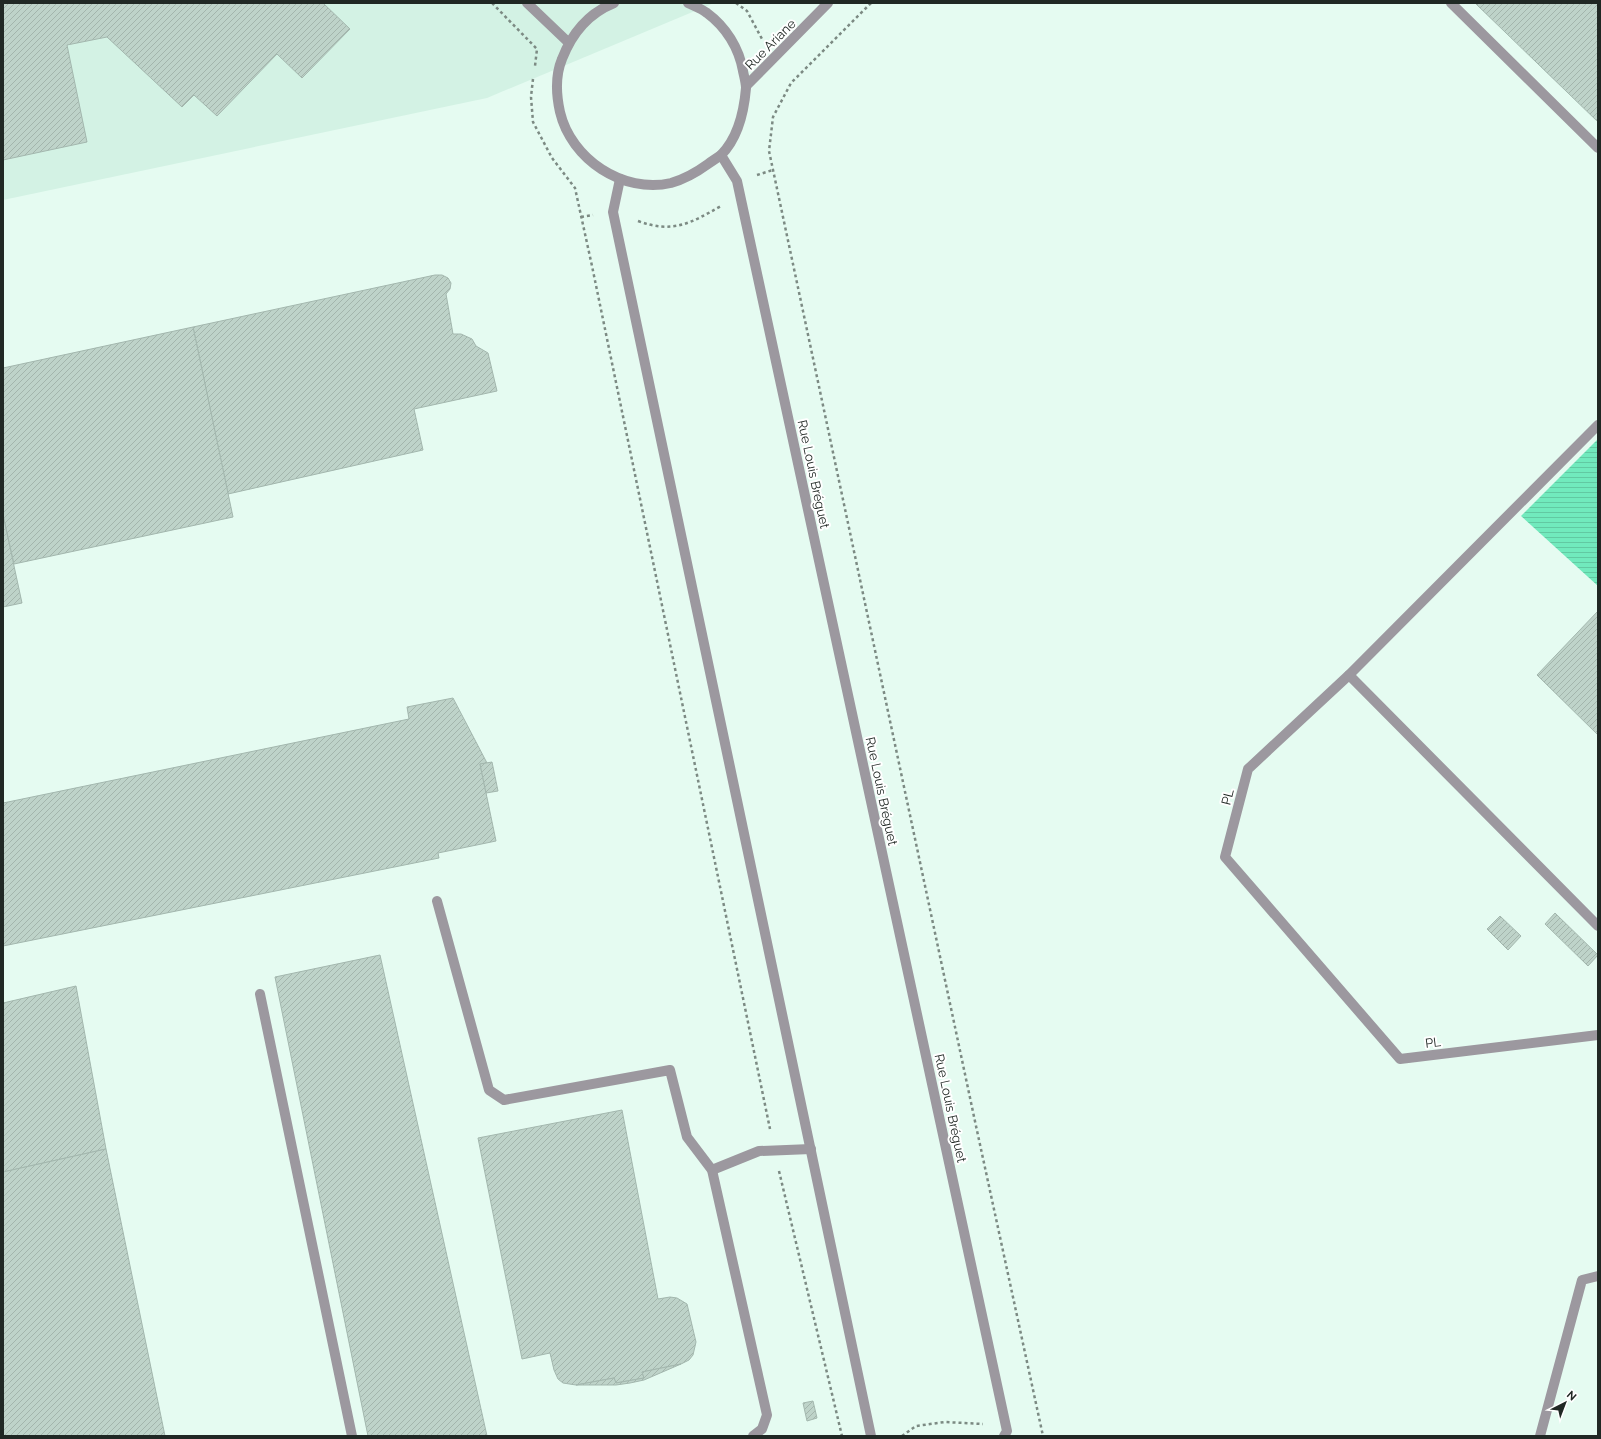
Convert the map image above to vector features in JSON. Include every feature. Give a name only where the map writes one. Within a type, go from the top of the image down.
[{"type":"street","points":[[527,3],[569,43]]},
{"type":"street","points":[[614,3],[600,5],[583,23],[569,43],[558,68],[556,96],[562,123],[576,147],[596,166],[620,179],[645,184],[670,183],[694,174],[721,155],[732,139],[743,113],[746,86],[741,58],[727,33],[707,13],[688,3]]},
{"type":"street","name":"Rue Ariane","points":[[746,86],[828,3]]},
{"type":"street","points":[[1452,3],[1598,148]]},
{"type":"street","name":"Rue Louis Bréguet","points":[[721,155],[737,181],[1006,1425],[1007,1430],[1004,1436]]},
{"type":"street","points":[[620,179],[613,212],[871,1436]]},
{"type":"street","points":[[1598,425],[1349,675],[1598,926]]},
{"type":"street","name":"PL","points":[[1349,675],[1248,769],[1225,857],[1400,1059],[1598,1035]]},
{"type":"street","points":[[437,901],[489,1090],[504,1100],[670,1070],[687,1137],[712,1170],[767,1415],[762,1429],[753,1436]]},
{"type":"street","points":[[260,994],[352,1436]]},
{"type":"street","points":[[712,1170],[759,1151],[811,1149]]},
{"type":"street","points":[[1540,1436],[1582,1280],[1598,1276]]},
{"type":"path","points":[[492,3],[537,49],[535,70]]},
{"type":"path","points":[[871,3],[791,83],[773,117],[769,151],[1043,1436]]},
{"type":"path","points":[[534,77],[531,97],[533,122],[552,158],[575,188],[774,1151],[842,1436]]},
{"type":"path","points":[[581,217],[613,212],[647,224],[671,227],[692,222],[723,205],[737,181],[773,170]]},
{"type":"path","points":[[902,1436],[916,1426],[945,1422],[1006,1425]]},
{"type":"shaded area","points":[[3,3],[714,3],[487,98],[3,200]]},
{"type":"shaded area","points":[[1598,439],[1598,586],[1521,516]]},
{"type":"building","points":[[3,3],[323,3],[350,29],[302,78],[277,54],[217,116],[194,95],[182,107],[107,37],[67,45],[87,142],[3,160]]},
{"type":"building","points":[[1475,3],[1598,3],[1598,122]]},
{"type":"building","points":[[435,275],[442,275],[448,278],[451,283],[450,289],[446,294],[453,334],[461,334],[472,339],[476,346],[488,353],[497,391],[414,409],[423,450],[228,494],[193,327]]},
{"type":"building","points":[[193,327],[233,517],[14,564],[3,515],[3,368]]},
{"type":"building","points":[[3,515],[22,603],[3,607]]},
{"type":"building","points":[[1598,611],[1598,735],[1537,675]]},
{"type":"building","points":[[453,698],[487,763],[480,764],[496,841],[438,853],[439,858],[3,946],[3,803],[409,719],[407,707]]},
{"type":"building","points":[[492,762],[498,791],[486,793],[480,764]]},
{"type":"building","points":[[1555,913],[1598,955],[1588,966],[1545,924]]},
{"type":"building","points":[[1500,916],[1521,936],[1508,950],[1487,929]]},
{"type":"building","points":[[380,955],[487,1436],[368,1436],[275,977]]},
{"type":"building","points":[[76,986],[106,1149],[3,1172],[3,1003]]},
{"type":"building","points":[[622,1110],[658,1299],[670,1297],[677,1298],[687,1304],[696,1342],[693,1355],[689,1360],[681,1364],[642,1372],[644,1378],[616,1383],[614,1378],[576,1385],[563,1383],[558,1379],[554,1370],[550,1353],[522,1359],[478,1138]]},
{"type":"building","points":[[106,1149],[165,1436],[3,1436],[3,1172]]},
{"type":"building","points":[[681,1364],[644,1380],[630,1383],[616,1385],[576,1385],[614,1378],[616,1383],[644,1378],[642,1372]]},
{"type":"building","points":[[813,1401],[817,1418],[807,1421],[803,1403]]}]
